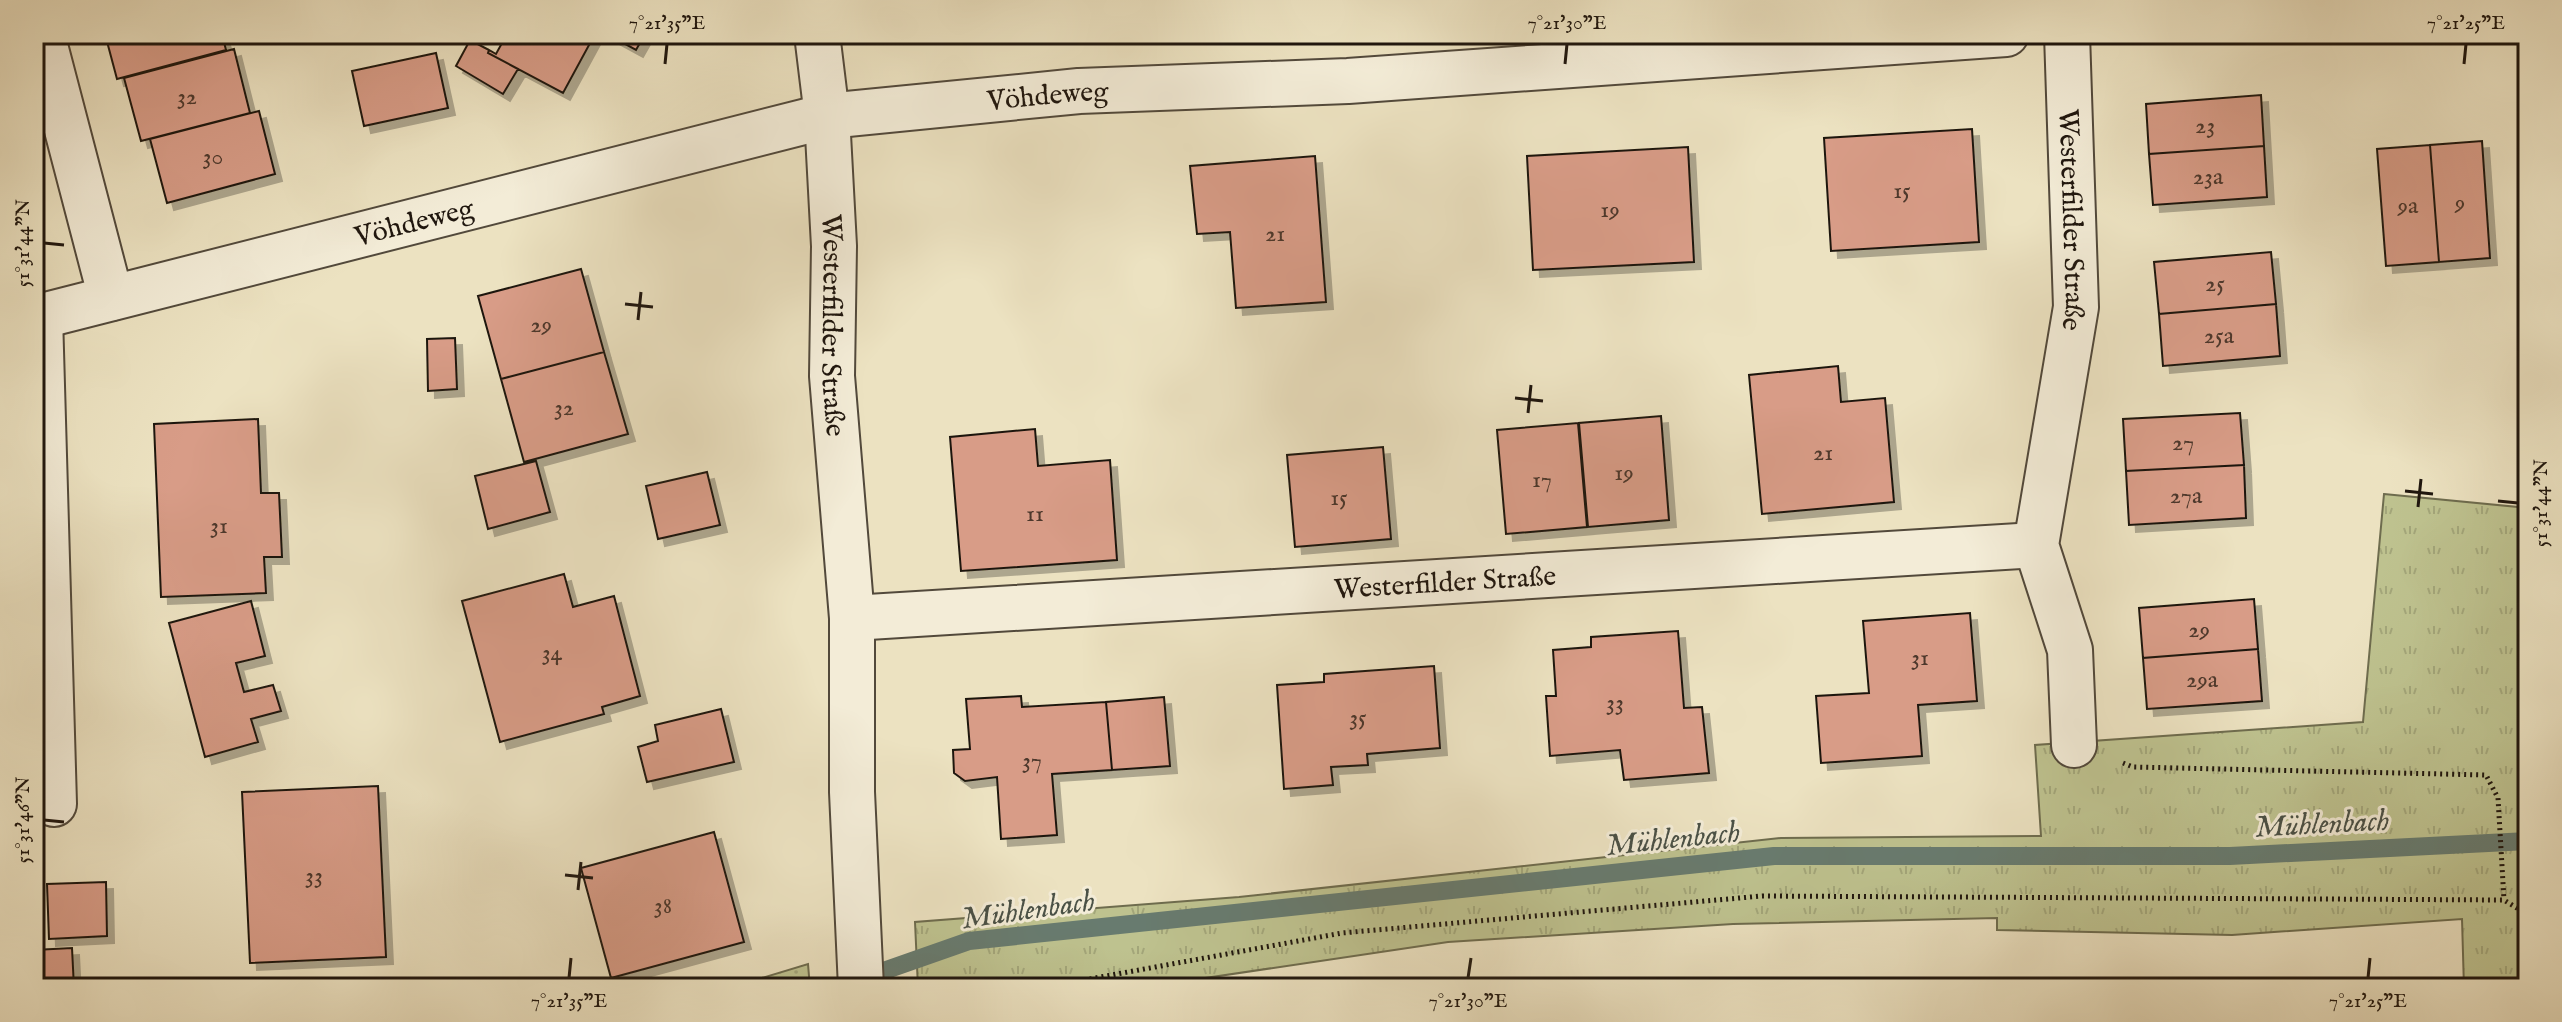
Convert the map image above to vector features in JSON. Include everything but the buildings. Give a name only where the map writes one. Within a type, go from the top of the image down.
[{"type":"street","points":[[42,34],[111,298]]},
{"type":"street","name":"Westerfilder Straße","points":[[817,34],[827,116],[834,246],[832,376],[852,618],[852,792],[861,988]]},
{"type":"street","name":"Vöhdeweg","points":[[54,804],[37,317],[827,116],[1079,91],[1348,81],[2006,34]]},
{"type":"street","name":"Westerfilder Straße","points":[[2067,34],[2076,307],[2036,545],[2070,650],[2074,745]]},
{"type":"street","name":"Westerfilder Straße","points":[[852,618],[2036,545]]},
{"type":"path","points":[[2074,745],[2133,767],[2486,775],[2498,798],[2504,900]]},
{"type":"path","points":[[1055,988],[1073,982],[1342,933],[1762,896],[2504,900],[2528,915]]},
{"type":"green space","points":[[2384,494],[2528,508],[2528,988],[2464,988],[2462,919],[2232,935],[1997,930],[1997,918],[1733,924],[1448,942],[1138,988],[918,988],[915,922],[1239,897],[1781,838],[2041,836],[2035,745],[2363,722]]},
{"type":"green space","points":[[808,964],[810,988],[729,988]]},
{"type":"waterway","name":"Mühlenbach","points":[[835,988],[969,941],[1774,856],[2230,856],[2528,841]]}]
